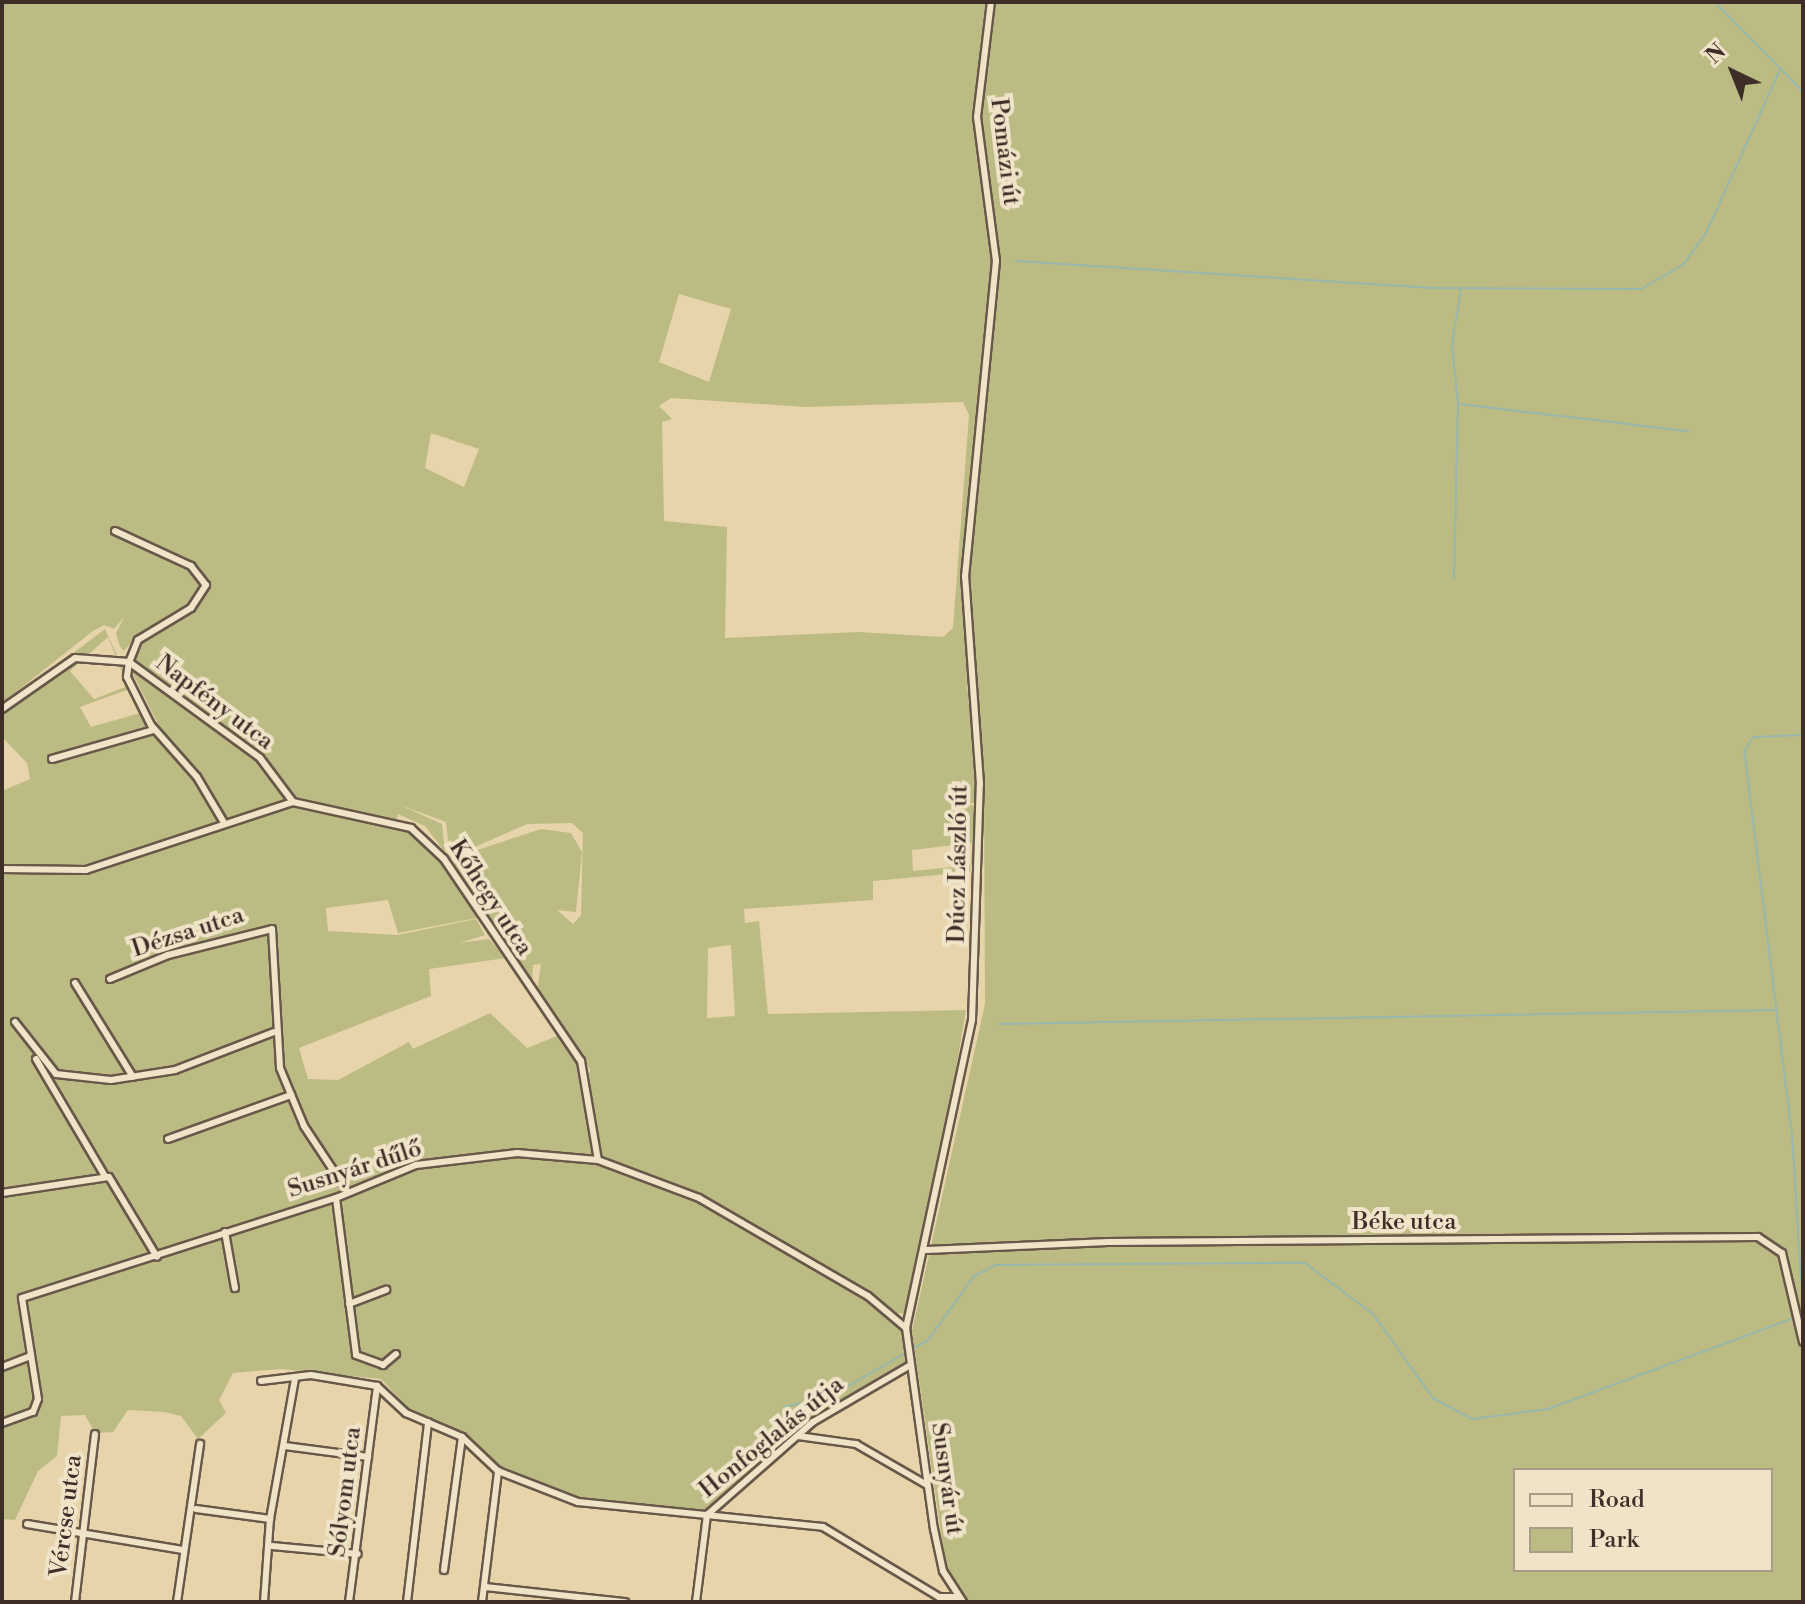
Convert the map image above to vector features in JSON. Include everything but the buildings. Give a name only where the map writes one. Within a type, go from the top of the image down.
[{"type":"street","name":"Pomázi út","points":[[982,394],[996,261],[977,117],[991,2]]},
{"type":"street","name":"Dúcz László út","points":[[906,1347],[906,1328],[927,1250],[972,1020],[980,784],[965,577],[982,394]]},
{"type":"street","name":"Napfény utca","points":[[115,531],[191,566],[206,585],[191,608],[138,640],[129,662],[260,758],[293,802]]},
{"type":"street","points":[[2,709],[75,658],[129,662],[127,677],[154,730],[197,777],[223,821]]},
{"type":"street","points":[[52,759],[154,730]]},
{"type":"street","name":"Kőhegy utca","points":[[2,869],[86,870],[185,840],[223,821],[293,802],[365,814],[431,841],[581,1061],[598,1160]]},
{"type":"street","name":"Dézsa utca","points":[[110,979],[262,928],[275,933],[274,1032]]},
{"type":"street","points":[[75,983],[133,1077]]},
{"type":"street","points":[[15,1022],[105,1176],[121,1190],[157,1257]]},
{"type":"street","points":[[36,1059],[56,1074],[133,1077],[175,1070],[274,1032],[291,1095],[347,1191]]},
{"type":"street","points":[[168,1139],[291,1095]]},
{"type":"street","name":"Susnyár dűlő","points":[[31,1356],[22,1298],[157,1257],[442,1161],[517,1153],[598,1160],[699,1198],[868,1296],[906,1328]]},
{"type":"street","points":[[2,1193],[105,1176]]},
{"type":"street","points":[[336,1198],[357,1358],[383,1365],[396,1354]]},
{"type":"street","points":[[225,1232],[235,1288]]},
{"type":"street","name":"Béke utca","points":[[927,1250],[1108,1242],[1758,1237],[1782,1253],[1803,1342]]},
{"type":"street","points":[[349,1304],[386,1290]]},
{"type":"street","name":"Susnyár út","points":[[906,1347],[941,1562],[961,1599]]},
{"type":"street","points":[[2,1367],[31,1356],[36,1407],[2,1423]]},
{"type":"street","name":"Honfoglalás útja","points":[[261,1381],[295,1378],[377,1386],[428,1422],[462,1437],[498,1471],[604,1510],[707,1515],[798,1436],[853,1394],[909,1366]]},
{"type":"street","points":[[264,1602],[272,1546],[270,1519],[295,1378]]},
{"type":"street","name":"Sólyom utca","points":[[349,1602],[358,1554],[377,1386]]},
{"type":"street","points":[[407,1602],[428,1422]]},
{"type":"street","name":"Vércse utca","points":[[75,1602],[95,1434]]},
{"type":"street","points":[[798,1436],[856,1444],[927,1486]]},
{"type":"street","points":[[444,1570],[462,1437]]},
{"type":"street","points":[[177,1602],[185,1519],[196,1509],[200,1444]]},
{"type":"street","points":[[285,1446],[368,1457]]},
{"type":"street","points":[[482,1602],[498,1471]]},
{"type":"street","points":[[721,1503],[729,1517]]},
{"type":"street","points":[[196,1509],[270,1519]]},
{"type":"street","points":[[696,1602],[707,1515],[823,1527],[939,1597],[961,1599]]},
{"type":"street","points":[[27,1524],[83,1530],[183,1550]]},
{"type":"street","points":[[272,1546],[358,1554]]},
{"type":"street","points":[[486,1587],[625,1602]]},
{"type":"green space","points":[[2,2],[1803,2],[1803,1602],[969,1602],[946,1568],[912,1331],[985,1004],[984,783],[966,674],[977,784],[976,803],[964,804],[976,806],[972,848],[972,843],[912,850],[913,871],[971,865],[970,872],[873,881],[873,900],[744,909],[745,923],[759,921],[768,1014],[966,1010],[932,1210],[908,1314],[898,1313],[913,1365],[813,1422],[707,1515],[578,1502],[503,1469],[461,1431],[411,1411],[381,1379],[281,1369],[233,1373],[219,1400],[226,1413],[198,1439],[181,1416],[164,1412],[128,1410],[113,1432],[95,1433],[85,1415],[61,1416],[57,1456],[38,1471],[15,1520],[2,1519],[2,791],[30,779],[27,763],[2,737],[2,707],[105,629],[132,688],[80,707],[91,727],[144,712],[150,725],[47,759],[161,730],[125,658],[135,638],[124,651],[120,647],[116,633],[124,617],[114,629],[104,625],[2,703]],"holes":[[[679,294],[731,309],[709,382],[659,362]],[[671,398],[805,407],[963,402],[969,415],[953,628],[943,637],[859,632],[725,638],[727,527],[664,521],[662,422],[672,419],[659,406]],[[431,433],[479,449],[464,487],[425,468]],[[108,637],[128,686],[94,699],[70,671]],[[400,805],[446,822],[450,858],[527,824],[572,823],[583,833],[581,915],[573,924],[557,910],[576,912],[582,852],[571,833],[541,829],[462,855],[452,866],[532,985],[533,965],[541,964],[537,990],[590,1069],[587,1082],[562,1034],[527,1048],[490,1013],[413,1049],[409,1042],[338,1080],[308,1079],[299,1048],[431,996],[429,969],[506,958],[489,939],[460,943],[485,935],[476,919],[397,935],[328,931],[326,908],[388,900],[398,933],[477,918],[435,850],[396,821],[398,814],[425,826],[445,852],[442,824]],[[731,945],[735,1016],[707,1018],[708,948]]]},
{"type":"waterway","points":[[1715,2],[1803,92]]},
{"type":"waterway","points":[[1016,261],[1432,288],[1641,289],[1684,264],[1706,233],[1780,70]]},
{"type":"waterway","points":[[1454,579],[1458,403],[1452,345],[1461,289]]},
{"type":"waterway","points":[[1460,404],[1688,431]]},
{"type":"waterway","points":[[1801,1281],[1792,1135],[1744,752],[1753,737],[1803,735]]},
{"type":"waterway","points":[[999,1024],[1776,1010]]},
{"type":"waterway","points":[[784,1407],[829,1397],[928,1340],[974,1276],[996,1265],[1305,1263],[1373,1314],[1433,1398],[1472,1419],[1548,1409],[1794,1318]]}]
